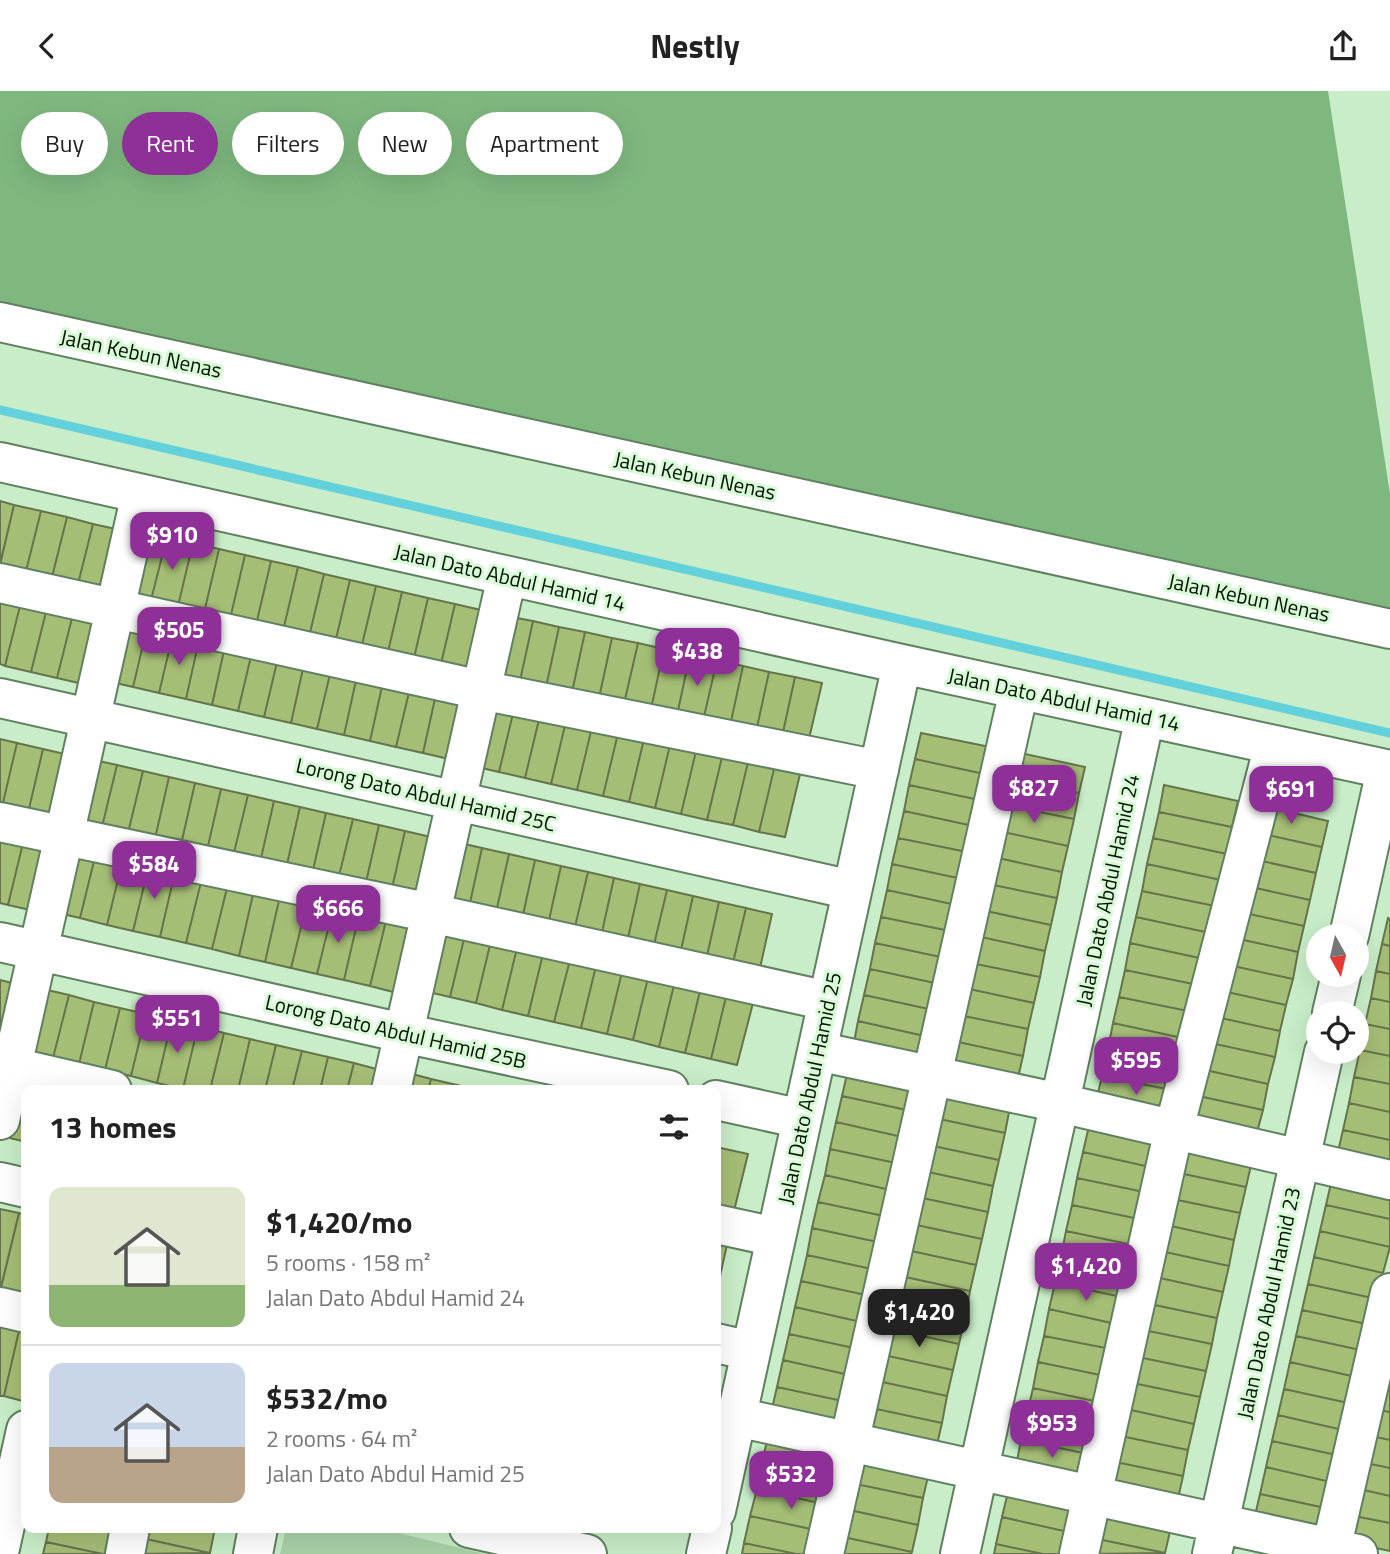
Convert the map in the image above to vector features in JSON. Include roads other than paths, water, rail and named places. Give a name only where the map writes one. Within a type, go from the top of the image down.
[{"type":"street","name":"Jalan Kebun Nenas","points":[[0,322],[1390,629]]},
{"type":"street","name":"Jalan Dato Abdul Hamid 14","points":[[0,462],[1388,770]]},
{"type":"street","points":[[0,1120],[6,1065],[38,950],[141,494]]},
{"type":"street","points":[[392,1085],[507,576]]},
{"type":"street","points":[[0,583],[481,690],[879,770]]},
{"type":"street","name":"Jalan Dato Abdul Hamid 25","points":[[721,1476],[737,1417],[733,1347],[776,1237],[902,664]]},
{"type":"street","points":[[824,1554],[1020,690]]},
{"type":"street","name":"Lorong Dato Abdul Hamid 25C","points":[[0,698],[852,890]]},
{"type":"street","name":"Jalan Dato Abdul Hamid 24","points":[[960,1554],[1145,717]]},
{"type":"street","points":[[1079,1554],[1174,1129],[1274,745]]},
{"type":"street","points":[[1352,924],[1388,770]]},
{"type":"street","points":[[0,822],[431,913],[828,1001]]},
{"type":"street","name":"Lorong Dato Abdul Hamid 25B","points":[[0,942],[646,1085]]},
{"type":"street","points":[[817,1051],[1060,1103],[1390,1180]]},
{"type":"street","name":"Jalan Dato Abdul Hamid 23","points":[[1216,1539],[1321,1064]]},
{"type":"street","points":[[6,1065],[91,1085]]},
{"type":"street","points":[[721,1101],[802,1119]]},
{"type":"street","points":[[0,1182],[21,1187]]},
{"type":"street","points":[[721,1225],[776,1237]]},
{"type":"street","points":[[737,1417],[1092,1495],[1216,1539],[1340,1552],[1390,1293]]},
{"type":"street","points":[[0,1307],[21,1312]]},
{"type":"street","points":[[0,1424],[21,1429]]},
{"type":"street","points":[[0,1548],[21,1453]]},
{"type":"street","points":[[125,1554],[129,1533]]},
{"type":"street","points":[[253,1554],[257,1533]]},
{"type":"street","points":[[492,1533],[587,1554]]},
{"type":"street","points":[[706,1554],[711,1533]]},
{"type":"waterway","points":[[0,410],[1390,733]]}]
